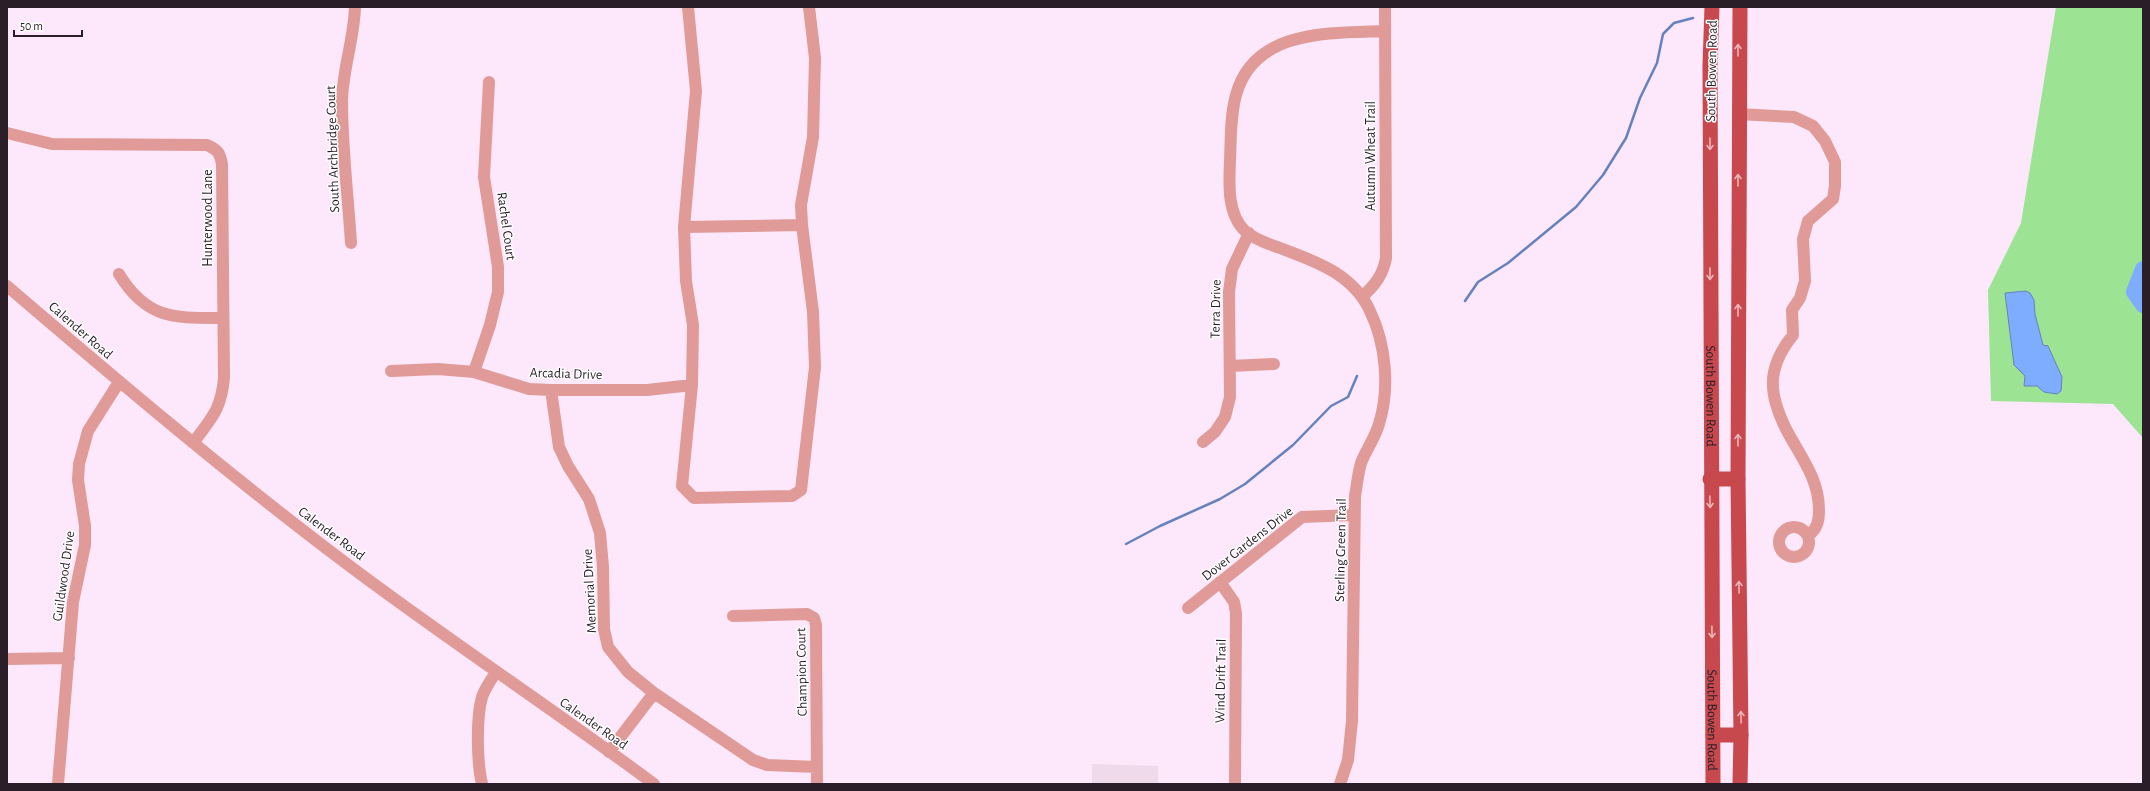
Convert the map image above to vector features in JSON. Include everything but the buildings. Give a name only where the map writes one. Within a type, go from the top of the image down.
[{"type":"main road","name":"South Bowen Road","points":[[1712,7],[1710,65],[1710,479],[1713,784]]},
{"type":"main road","name":"South Bowen Road","points":[[1740,7],[1738,114],[1740,784]]},
{"type":"main road","points":[[1710,479],[1738,479]]},
{"type":"main road","points":[[1713,735],[1741,735]]},
{"type":"street","name":"South Archbridge Court","points":[[351,243],[342,100],[344,70],[353,34],[355,7]]},
{"type":"street","points":[[688,7],[696,91],[684,227],[686,281],[693,325],[692,385],[682,486],[694,498],[792,496],[801,490],[815,367],[813,312],[802,225],[801,205],[813,138],[815,58],[809,7]]},
{"type":"street","name":"Autumn Wheat Trail","points":[[1362,297],[1375,285],[1383,271],[1386,258],[1385,7]]},
{"type":"street","name":"Sterling Green Trail","points":[[1340,784],[1348,760],[1352,721],[1354,515],[1361,463],[1379,425],[1385,396],[1383,348],[1370,310],[1362,297],[1345,279],[1326,266],[1261,241],[1249,233],[1236,219],[1229,186],[1232,114],[1243,78],[1252,64],[1263,54],[1294,39],[1334,33],[1385,31]]},
{"type":"street","name":"Rachel Court","points":[[474,372],[490,325],[498,292],[498,267],[484,177],[489,82]]},
{"type":"street","points":[[1738,114],[1794,117],[1813,126],[1825,141],[1835,162],[1835,186],[1832,199],[1808,221],[1803,239],[1805,281],[1800,298],[1792,310],[1793,335],[1782,349],[1774,373],[1775,398],[1782,419],[1809,467],[1819,496],[1819,521],[1816,530],[1808,536]]},
{"type":"street","name":"Hunterwood Lane","points":[[7,133],[52,144],[207,146],[217,149],[222,164],[222,397],[219,407],[194,442]]},
{"type":"street","points":[[684,227],[802,225]]},
{"type":"street","name":"Terra Drive","points":[[1203,442],[1215,432],[1225,417],[1230,397],[1229,292],[1232,269],[1249,233]]},
{"type":"street","points":[[119,274],[129,290],[159,313],[183,318],[223,318]]},
{"type":"street","name":"Calender Road","points":[[7,286],[119,382],[253,491],[349,565],[654,784]]},
{"type":"street","points":[[1230,366],[1274,364]]},
{"type":"street","name":"Arcadia Drive","points":[[391,371],[438,370],[474,372],[528,389],[647,390],[692,385]]},
{"type":"street","name":"Guildwood Drive","points":[[58,784],[73,602],[86,545],[85,526],[78,480],[79,464],[88,431],[119,382]]},
{"type":"street","name":"Memorial Drive","points":[[551,390],[559,447],[568,466],[589,499],[600,534],[604,567],[602,593],[604,630],[608,646],[628,672],[654,693],[753,760],[767,765],[817,767]]},
{"type":"street","name":"Dover Gardens Drive","points":[[1188,608],[1302,517],[1354,515]]},
{"type":"street","name":"Wind Drift Trail","points":[[1220,582],[1234,602],[1236,613],[1235,784]]},
{"type":"street","name":"Champion Court","points":[[733,616],[807,614],[814,618],[816,625],[817,784]]},
{"type":"street","points":[[7,659],[69,658]]},
{"type":"street","points":[[482,784],[478,727],[480,707],[483,695],[496,672]]},
{"type":"street","points":[[609,752],[654,693]]},
{"type":"shaded area","points":[[1092,764],[1158,766],[1158,784],[1092,784]]},
{"type":"green space","points":[[2056,7],[2143,7],[2143,438],[2113,404],[1991,401],[1988,290],[2021,223]]},
{"type":"water","points":[[2026,291],[2030,293],[2034,300],[2035,314],[2043,345],[2048,346],[2062,377],[2061,391],[2057,394],[2044,392],[2037,386],[2024,386],[2025,376],[2014,365],[2005,293]]},
{"type":"waterway","points":[[1465,301],[1478,282],[1508,263],[1576,207],[1603,175],[1626,138],[1640,98],[1657,63],[1663,34],[1674,23],[1693,18]]},
{"type":"waterway","points":[[2143,269],[2134,292],[2143,305]]},
{"type":"waterway","points":[[1126,544],[1160,526],[1220,499],[1245,484],[1293,445],[1331,406],[1348,397],[1357,376]]}]
